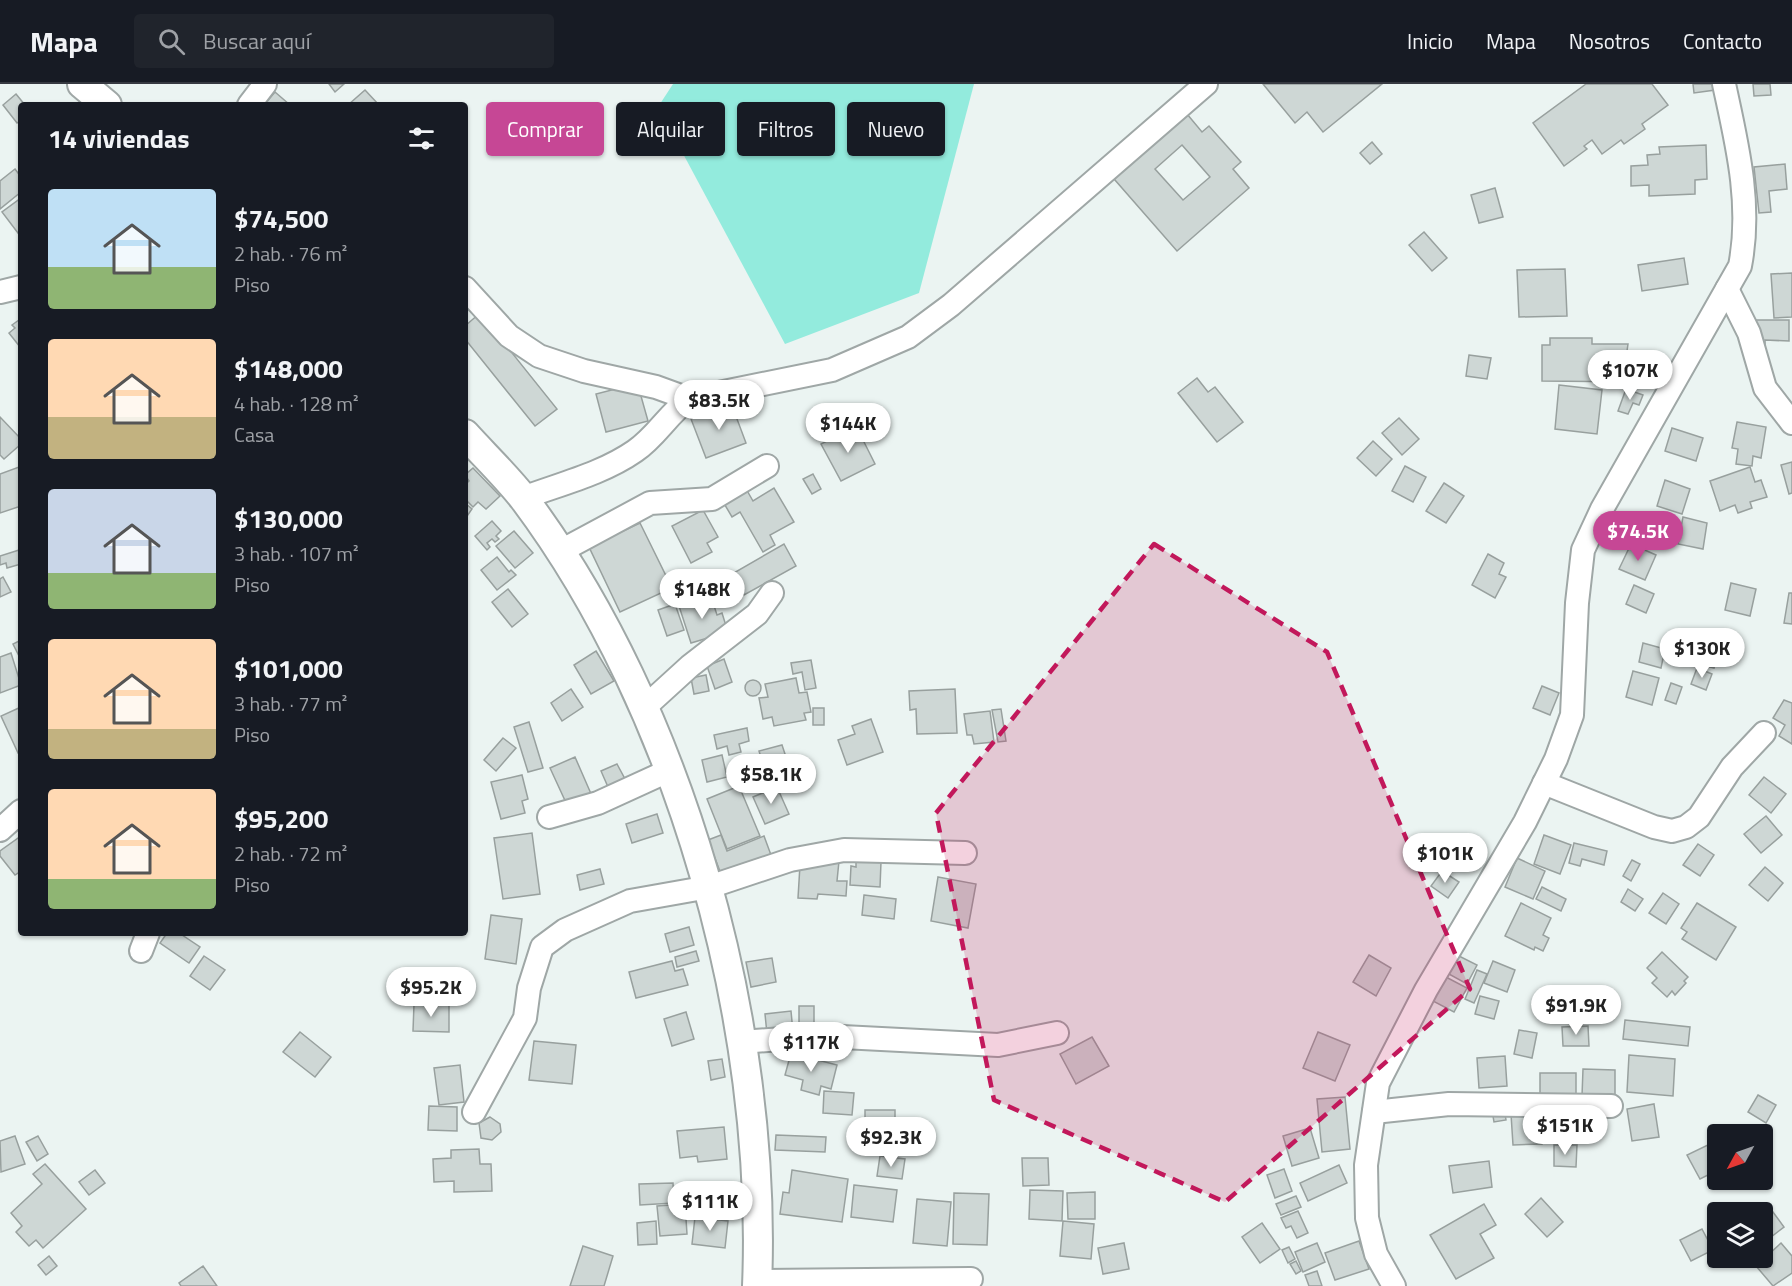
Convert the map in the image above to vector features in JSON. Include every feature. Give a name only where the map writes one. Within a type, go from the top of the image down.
[{"type":"main road","points":[[82,84],[103,102]]},
{"type":"main road","points":[[468,437],[523,498],[616,645],[645,707],[709,887],[741,1042],[756,1161],[758,1284]]},
{"type":"street","points":[[251,102],[265,84]]},
{"type":"street","points":[[523,498],[608,467],[637,450],[678,407],[689,399],[832,370],[908,337],[960,297],[1206,84]]},
{"type":"street","points":[[1394,1286],[1376,1254],[1367,1218],[1366,1165],[1378,1083],[1426,990],[1525,822],[1556,759],[1572,715],[1577,603],[1583,550],[1607,499],[1740,266],[1745,241],[1740,154],[1724,84]]},
{"type":"street","points":[[0,292],[18,288]]},
{"type":"street","points":[[1727,289],[1749,333],[1765,388],[1792,423]]},
{"type":"street","points":[[468,291],[509,336],[539,356],[584,371],[656,387],[689,399]]},
{"type":"street","points":[[559,552],[650,503],[712,499],[767,466]]},
{"type":"street","points":[[645,707],[690,666],[757,614],[771,593]]},
{"type":"street","points":[[1544,783],[1654,827],[1672,831],[1686,827],[1699,817],[1732,767],[1764,733]]},
{"type":"street","points":[[549,817],[598,803],[668,771]]},
{"type":"street","points":[[0,830],[18,814]]},
{"type":"street","points":[[474,1112],[525,1018],[529,988],[542,947],[565,930],[630,901],[709,887],[789,860],[844,850],[965,853]]},
{"type":"street","points":[[741,1042],[823,1036],[998,1045],[1057,1033]]},
{"type":"street","points":[[1374,1112],[1449,1104],[1611,1106]]},
{"type":"street","points":[[758,1284],[970,1279]]},
{"type":"highlighted area","points":[[1154,544],[1327,652],[1470,989],[1225,1202],[994,1100],[936,813]]},
{"type":"shaded area","points":[[673,84],[974,84],[919,293],[785,344],[684,156],[725,156],[725,102],[661,102]]},
{"type":"building","points":[[329,84],[344,84],[335,92]]},
{"type":"building","points":[[1263,84],[1382,84],[1323,132],[1307,112],[1295,123]]},
{"type":"building","points":[[1586,84],[1652,84],[1668,105],[1642,124],[1645,129],[1624,144],[1621,140],[1602,154],[1592,140],[1584,146],[1587,149],[1564,166],[1533,123]]},
{"type":"building","points":[[1693,84],[1714,84],[1715,90],[1694,93]]},
{"type":"building","points":[[1753,84],[1770,84],[1771,95],[1754,96]]},
{"type":"building","points":[[365,90],[376,102],[351,102]]},
{"type":"building","points":[[275,92],[287,102],[267,102]]},
{"type":"building","points":[[16,94],[23,102],[18,102],[18,122],[17,123],[3,105]]},
{"type":"building","points":[[1182,108],[1202,132],[1209,126],[1241,162],[1233,169],[1249,188],[1177,251],[1108,172]],"holes":[[[1182,145],[1210,177],[1183,200],[1155,169]]]},
{"type":"building","points":[[1372,142],[1382,154],[1370,164],[1360,153]]},
{"type":"building","points":[[1706,145],[1707,179],[1695,180],[1695,194],[1649,196],[1649,185],[1631,186],[1631,166],[1648,165],[1647,155],[1660,154],[1659,147]]},
{"type":"building","points":[[1785,164],[1787,189],[1769,191],[1771,212],[1759,213],[1754,167]]},
{"type":"building","points":[[15,169],[18,173],[18,194],[0,209],[0,181]]},
{"type":"building","points":[[1495,188],[1503,217],[1479,223],[1471,195]]},
{"type":"building","points":[[18,200],[18,233],[2,212]]},
{"type":"building","points":[[1424,232],[1447,258],[1432,271],[1409,245]]},
{"type":"building","points":[[1684,258],[1688,284],[1642,291],[1638,265]]},
{"type":"building","points":[[1565,269],[1567,316],[1519,317],[1517,270]]},
{"type":"building","points":[[1792,273],[1792,317],[1774,318],[1771,274]]},
{"type":"building","points":[[480,313],[557,409],[535,426],[468,343],[468,323]]},
{"type":"building","points":[[1754,320],[1789,320],[1789,341],[1765,340],[1765,346],[1754,345]]},
{"type":"building","points":[[18,321],[18,344],[9,333],[15,328],[12,325]]},
{"type":"building","points":[[1550,338],[1592,338],[1592,344],[1628,344],[1627,351],[1639,351],[1639,382],[1542,381],[1542,345],[1550,345]]},
{"type":"building","points":[[1469,355],[1491,358],[1487,379],[1466,376]]},
{"type":"building","points":[[1642,368],[1656,368],[1657,386],[1643,387]]},
{"type":"building","points":[[1197,378],[1208,392],[1215,387],[1243,422],[1217,442],[1178,393]]},
{"type":"building","points":[[631,385],[639,389],[648,421],[606,432],[596,394]]},
{"type":"building","points":[[1559,385],[1602,390],[1597,434],[1555,429]]},
{"type":"building","points":[[1626,389],[1643,395],[1639,405],[1633,403],[1628,414],[1618,411]]},
{"type":"building","points":[[731,403],[746,443],[706,458],[691,419]]},
{"type":"building","points":[[0,417],[18,436],[18,447],[4,459],[0,455]]},
{"type":"building","points":[[1399,418],[1419,439],[1402,455],[1382,433]]},
{"type":"building","points":[[1737,422],[1766,427],[1761,458],[1753,456],[1752,466],[1736,464],[1738,449],[1732,448]]},
{"type":"building","points":[[856,426],[875,464],[841,481],[821,444]]},
{"type":"building","points":[[1672,428],[1703,438],[1696,461],[1665,451]]},
{"type":"building","points":[[1373,441],[1392,459],[1376,476],[1357,458]]},
{"type":"building","points":[[1792,462],[1792,493],[1789,494],[1781,465]]},
{"type":"building","points":[[1405,466],[1426,477],[1413,502],[1392,491]]},
{"type":"building","points":[[18,467],[18,507],[0,513],[0,474]]},
{"type":"building","points":[[1750,467],[1755,482],[1761,480],[1767,497],[1750,502],[1752,508],[1738,513],[1735,505],[1720,511],[1710,481]]},
{"type":"building","points":[[473,468],[500,496],[486,509],[478,502],[473,507],[468,502],[468,472]]},
{"type":"building","points":[[813,474],[821,489],[812,494],[803,479]]},
{"type":"building","points":[[1665,480],[1690,489],[1682,514],[1657,506]]},
{"type":"building","points":[[1444,483],[1464,496],[1446,523],[1426,511]]},
{"type":"building","points":[[745,487],[753,501],[774,488],[794,522],[770,535],[775,545],[763,552],[740,512],[732,517],[722,500]]},
{"type":"building","points":[[703,510],[718,537],[707,543],[712,552],[691,563],[672,526]]},
{"type":"building","points":[[1683,517],[1707,523],[1703,549],[1678,544]]},
{"type":"building","points":[[492,521],[501,531],[496,536],[499,539],[495,542],[492,539],[487,543],[490,547],[487,550],[475,536]]},
{"type":"building","points":[[640,523],[672,588],[620,612],[589,547]]},
{"type":"building","points":[[514,531],[533,553],[515,568],[496,546]]},
{"type":"building","points":[[784,544],[796,566],[744,595],[732,574]]},
{"type":"building","points":[[1631,544],[1656,555],[1645,580],[1619,569]]},
{"type":"building","points":[[18,550],[18,565],[7,568],[6,563],[0,565],[0,556]]},
{"type":"building","points":[[1488,554],[1504,563],[1499,574],[1506,577],[1495,598],[1472,585]]},
{"type":"building","points":[[497,557],[509,572],[511,570],[516,575],[497,590],[481,570]]},
{"type":"building","points":[[3,577],[11,592],[0,597],[0,579]]},
{"type":"building","points":[[1731,583],[1756,589],[1750,616],[1725,610]]},
{"type":"building","points":[[1634,585],[1654,594],[1646,613],[1626,604]]},
{"type":"building","points":[[508,589],[528,614],[512,627],[492,602]]},
{"type":"building","points":[[1789,593],[1792,593],[1792,624],[1784,623]]},
{"type":"building","points":[[711,596],[717,615],[722,613],[727,629],[721,634],[691,643],[679,606]]},
{"type":"building","points":[[675,604],[684,630],[667,636],[658,610]]},
{"type":"building","points":[[18,642],[18,654],[13,644]]},
{"type":"building","points":[[1643,643],[1665,649],[1661,668],[1639,662]]},
{"type":"building","points":[[1699,646],[1718,651],[1714,668],[1695,663]]},
{"type":"building","points":[[596,651],[614,681],[591,694],[574,665]]},
{"type":"building","points":[[11,653],[18,675],[18,686],[0,693],[0,657]]},
{"type":"building","points":[[724,659],[732,682],[715,689],[707,666]]},
{"type":"building","points":[[811,660],[816,688],[805,690],[802,672],[793,674],[791,663]]},
{"type":"building","points":[[1697,668],[1712,674],[1706,690],[1691,684]]},
{"type":"building","points":[[1633,671],[1659,678],[1652,705],[1626,697]]},
{"type":"building","points":[[706,675],[709,691],[694,694],[691,678]]},
{"type":"building","points":[[796,678],[799,693],[807,692],[811,712],[804,713],[806,720],[774,726],[772,717],[763,719],[759,698],[768,697],[765,684]]},
{"type":"building","points":[[753,680],[761,688],[753,696],[745,688]]},
{"type":"building","points":[[1671,683],[1682,687],[1676,704],[1665,700]]},
{"type":"building","points":[[1542,686],[1559,693],[1550,715],[1533,708]]},
{"type":"building","points":[[571,689],[583,707],[562,721],[551,703]]},
{"type":"building","points":[[955,689],[957,733],[917,734],[916,709],[910,710],[909,691]]},
{"type":"building","points":[[1784,700],[1792,703],[1792,744],[1779,736],[1785,725],[1773,718]]},
{"type":"building","points":[[18,708],[18,753],[1,716]]},
{"type":"building","points":[[813,708],[824,708],[824,725],[813,725]]},
{"type":"building","points":[[1001,709],[1006,741],[998,742],[992,710]]},
{"type":"building","points":[[990,711],[994,742],[974,744],[972,735],[967,735],[964,714]]},
{"type":"building","points":[[871,719],[883,752],[847,765],[838,740],[855,734],[852,726]]},
{"type":"building","points":[[529,722],[543,768],[528,772],[514,727]]},
{"type":"building","points":[[747,728],[749,741],[739,744],[741,752],[729,755],[727,746],[717,749],[714,735]]},
{"type":"building","points":[[503,738],[516,748],[496,771],[484,760]]},
{"type":"building","points":[[782,745],[788,763],[765,770],[759,751]]},
{"type":"building","points":[[722,755],[727,777],[707,782],[702,760]]},
{"type":"building","points":[[575,757],[592,796],[568,807],[550,768]]},
{"type":"building","points":[[617,764],[625,779],[608,787],[601,771]]},
{"type":"building","points":[[522,775],[528,799],[522,801],[525,813],[501,819],[491,782]]},
{"type":"building","points":[[1764,777],[1786,794],[1771,813],[1749,795]]},
{"type":"building","points":[[739,786],[760,836],[727,849],[707,799]]},
{"type":"building","points":[[777,787],[789,814],[765,824],[753,797]]},
{"type":"building","points":[[657,814],[663,833],[632,843],[626,824]]},
{"type":"building","points":[[1766,816],[1782,835],[1761,853],[1744,834]]},
{"type":"building","points":[[532,833],[540,894],[503,899],[494,838]]},
{"type":"building","points":[[721,835],[727,851],[764,836],[771,855],[721,874],[708,840]]},
{"type":"building","points":[[1544,835],[1571,845],[1560,874],[1534,864]]},
{"type":"building","points":[[18,838],[18,873],[15,875],[0,856],[0,851]]},
{"type":"building","points":[[1574,843],[1607,851],[1604,865],[1582,859],[1580,866],[1569,863]]},
{"type":"building","points":[[1698,844],[1714,855],[1700,876],[1683,865]]},
{"type":"building","points":[[1517,858],[1545,871],[1533,899],[1505,887]]},
{"type":"building","points":[[822,859],[839,861],[837,881],[847,881],[846,896],[818,894],[817,899],[798,898],[800,865],[822,866]]},
{"type":"building","points":[[856,860],[881,862],[880,887],[850,885],[851,866],[856,867]]},
{"type":"building","points":[[1632,860],[1640,864],[1631,881],[1623,876]]},
{"type":"building","points":[[1765,867],[1783,883],[1768,901],[1749,885]]},
{"type":"building","points":[[600,869],[604,884],[580,890],[577,875]]},
{"type":"building","points":[[1442,871],[1459,882],[1448,898],[1431,886]]},
{"type":"building","points":[[938,877],[976,884],[968,928],[931,921]]},
{"type":"building","points":[[1542,887],[1566,899],[1561,911],[1536,899]]},
{"type":"building","points":[[1628,889],[1643,899],[1635,911],[1621,902]]},
{"type":"building","points":[[1663,893],[1679,904],[1666,924],[1649,913]]},
{"type":"building","points":[[864,895],[896,899],[894,919],[862,915]]},
{"type":"building","points":[[1521,903],[1551,918],[1543,935],[1549,938],[1543,951],[1535,947],[1534,950],[1505,936]]},
{"type":"building","points":[[1697,903],[1736,927],[1716,960],[1682,939],[1687,932],[1681,928]]},
{"type":"building","points":[[491,915],[522,919],[516,964],[485,959]]},
{"type":"building","points":[[689,927],[694,945],[670,952],[665,934]]},
{"type":"building","points":[[165,936],[184,936],[200,947],[189,963],[160,943]]},
{"type":"building","points":[[696,951],[699,961],[677,967],[675,957]]},
{"type":"building","points":[[1662,952],[1688,977],[1684,981],[1686,983],[1675,995],[1672,991],[1667,997],[1652,983],[1657,978],[1647,968]]},
{"type":"building","points":[[1369,955],[1391,968],[1376,996],[1353,982]]},
{"type":"building","points":[[1457,955],[1477,965],[1467,984],[1447,973]]},
{"type":"building","points":[[204,956],[225,970],[210,990],[190,976]]},
{"type":"building","points":[[772,958],[776,982],[751,987],[746,962]]},
{"type":"building","points":[[672,961],[675,971],[683,969],[688,985],[636,998],[629,972]]},
{"type":"building","points":[[1493,961],[1515,970],[1507,992],[1484,983]]},
{"type":"building","points":[[1477,970],[1487,974],[1474,1003],[1465,999]]},
{"type":"building","points":[[1444,976],[1467,988],[1454,1012],[1431,1000]]},
{"type":"building","points":[[1480,996],[1499,1001],[1494,1019],[1475,1014]]},
{"type":"building","points":[[414,1004],[449,1005],[449,1032],[413,1031]]},
{"type":"building","points":[[799,1006],[814,1006],[814,1024],[799,1023]]},
{"type":"building","points":[[791,1011],[793,1032],[767,1034],[765,1014]]},
{"type":"building","points":[[686,1012],[694,1039],[672,1046],[664,1019]]},
{"type":"building","points":[[1625,1020],[1690,1027],[1688,1046],[1623,1039]]},
{"type":"building","points":[[1588,1026],[1589,1046],[1563,1046],[1562,1027]]},
{"type":"building","points":[[1519,1030],[1537,1033],[1532,1058],[1514,1054]]},
{"type":"building","points":[[300,1032],[331,1057],[315,1077],[283,1052]]},
{"type":"building","points":[[1318,1032],[1350,1045],[1335,1081],[1303,1068]]},
{"type":"building","points":[[1092,1037],[1109,1066],[1076,1084],[1060,1054]]},
{"type":"building","points":[[534,1041],[576,1045],[572,1084],[529,1080]]},
{"type":"building","points":[[791,1053],[837,1065],[831,1089],[821,1086],[819,1095],[801,1090],[803,1080],[785,1075]]},
{"type":"building","points":[[1629,1055],[1675,1059],[1673,1096],[1627,1092]]},
{"type":"building","points":[[1505,1056],[1507,1086],[1479,1088],[1477,1058]]},
{"type":"building","points":[[722,1059],[725,1077],[711,1080],[708,1061]]},
{"type":"building","points":[[460,1065],[464,1102],[439,1105],[434,1068]]},
{"type":"building","points":[[1583,1069],[1615,1070],[1615,1097],[1582,1096]]},
{"type":"building","points":[[1540,1073],[1576,1073],[1576,1101],[1540,1101]]},
{"type":"building","points":[[824,1091],[854,1093],[852,1115],[823,1113]]},
{"type":"building","points":[[1758,1095],[1776,1105],[1766,1123],[1748,1112]]},
{"type":"building","points":[[1345,1097],[1350,1149],[1322,1152],[1317,1099]]},
{"type":"building","points":[[1654,1104],[1659,1137],[1632,1141],[1627,1109]]},
{"type":"building","points":[[429,1106],[457,1107],[457,1131],[428,1130]]},
{"type":"building","points":[[1504,1108],[1506,1120],[1494,1122],[1492,1110]]},
{"type":"building","points":[[865,1110],[895,1110],[895,1141],[865,1141]]},
{"type":"building","points":[[1541,1113],[1542,1144],[1513,1145],[1511,1114]]},
{"type":"building","points":[[490,1117],[500,1124],[501,1132],[492,1140],[481,1138],[479,1123]]},
{"type":"building","points":[[724,1127],[727,1159],[698,1162],[697,1156],[680,1158],[677,1131]]},
{"type":"building","points":[[1310,1128],[1319,1158],[1292,1166],[1283,1136]]},
{"type":"building","points":[[776,1135],[826,1137],[825,1152],[775,1150]]},
{"type":"building","points":[[15,1136],[25,1164],[1,1172],[0,1141]]},
{"type":"building","points":[[38,1136],[48,1154],[37,1161],[26,1142]]},
{"type":"building","points":[[1554,1145],[1577,1145],[1576,1167],[1554,1166]]},
{"type":"building","points":[[1707,1145],[1707,1176],[1700,1179],[1687,1155]]},
{"type":"building","points":[[479,1149],[480,1164],[491,1164],[492,1191],[454,1192],[454,1181],[434,1182],[433,1159],[451,1158],[451,1150]]},
{"type":"building","points":[[880,1156],[905,1159],[902,1179],[877,1176]]},
{"type":"building","points":[[1022,1158],[1048,1158],[1049,1185],[1023,1186]]},
{"type":"building","points":[[1489,1161],[1492,1187],[1453,1193],[1449,1166]]},
{"type":"building","points":[[45,1164],[86,1209],[43,1248],[36,1240],[29,1246],[16,1232],[22,1226],[11,1213],[42,1184],[33,1174]]},
{"type":"building","points":[[1339,1165],[1347,1183],[1308,1201],[1300,1183]]},
{"type":"building","points":[[1284,1169],[1292,1191],[1275,1198],[1267,1175]]},
{"type":"building","points":[[95,1170],[105,1183],[89,1195],[79,1182]]},
{"type":"building","points":[[792,1170],[848,1179],[842,1222],[780,1214],[783,1192],[789,1193]]},
{"type":"building","points":[[673,1183],[674,1203],[640,1205],[639,1184]]},
{"type":"building","points":[[854,1185],[897,1190],[893,1222],[851,1217]]},
{"type":"building","points":[[1030,1190],[1063,1191],[1062,1221],[1029,1219]]},
{"type":"building","points":[[1095,1192],[1095,1219],[1068,1219],[1067,1193]]},
{"type":"building","points":[[954,1193],[989,1194],[987,1245],[953,1244]]},
{"type":"building","points":[[1296,1196],[1301,1207],[1281,1215],[1276,1204]]},
{"type":"building","points":[[1541,1198],[1563,1222],[1547,1237],[1525,1214]]},
{"type":"building","points":[[917,1199],[951,1202],[947,1246],[913,1243]]},
{"type":"building","points":[[685,1204],[687,1234],[660,1236],[657,1206]]},
{"type":"building","points":[[1484,1204],[1496,1225],[1480,1234],[1494,1258],[1456,1279],[1430,1235]]},
{"type":"building","points":[[1298,1211],[1308,1233],[1297,1238],[1291,1226],[1286,1228],[1281,1218]]},
{"type":"building","points":[[1773,1212],[1784,1227],[1773,1236]]},
{"type":"building","points":[[695,1217],[728,1221],[725,1248],[692,1244]]},
{"type":"building","points":[[656,1221],[657,1244],[638,1245],[637,1223]]},
{"type":"building","points":[[1063,1221],[1094,1224],[1091,1259],[1060,1256]]},
{"type":"building","points":[[1262,1223],[1280,1249],[1260,1263],[1242,1237]]},
{"type":"building","points":[[1702,1229],[1707,1239],[1707,1253],[1691,1261],[1680,1240]]},
{"type":"building","points":[[1359,1241],[1369,1269],[1335,1280],[1325,1253]]},
{"type":"building","points":[[1124,1243],[1129,1269],[1103,1274],[1098,1248]]},
{"type":"building","points":[[1317,1243],[1325,1262],[1303,1272],[1295,1252]]},
{"type":"building","points":[[1781,1243],[1792,1256],[1792,1273],[1773,1286],[1758,1268],[1773,1268],[1773,1250]]},
{"type":"building","points":[[583,1246],[613,1256],[604,1286],[570,1286]]},
{"type":"building","points":[[1289,1247],[1295,1259],[1288,1263],[1282,1250]]},
{"type":"building","points":[[49,1256],[57,1266],[46,1275],[38,1265]]},
{"type":"building","points":[[1296,1261],[1301,1271],[1296,1274],[1290,1264]]},
{"type":"building","points":[[203,1266],[217,1286],[181,1286],[179,1283]]},
{"type":"building","points":[[1317,1271],[1322,1286],[1309,1286],[1305,1275]]}]
